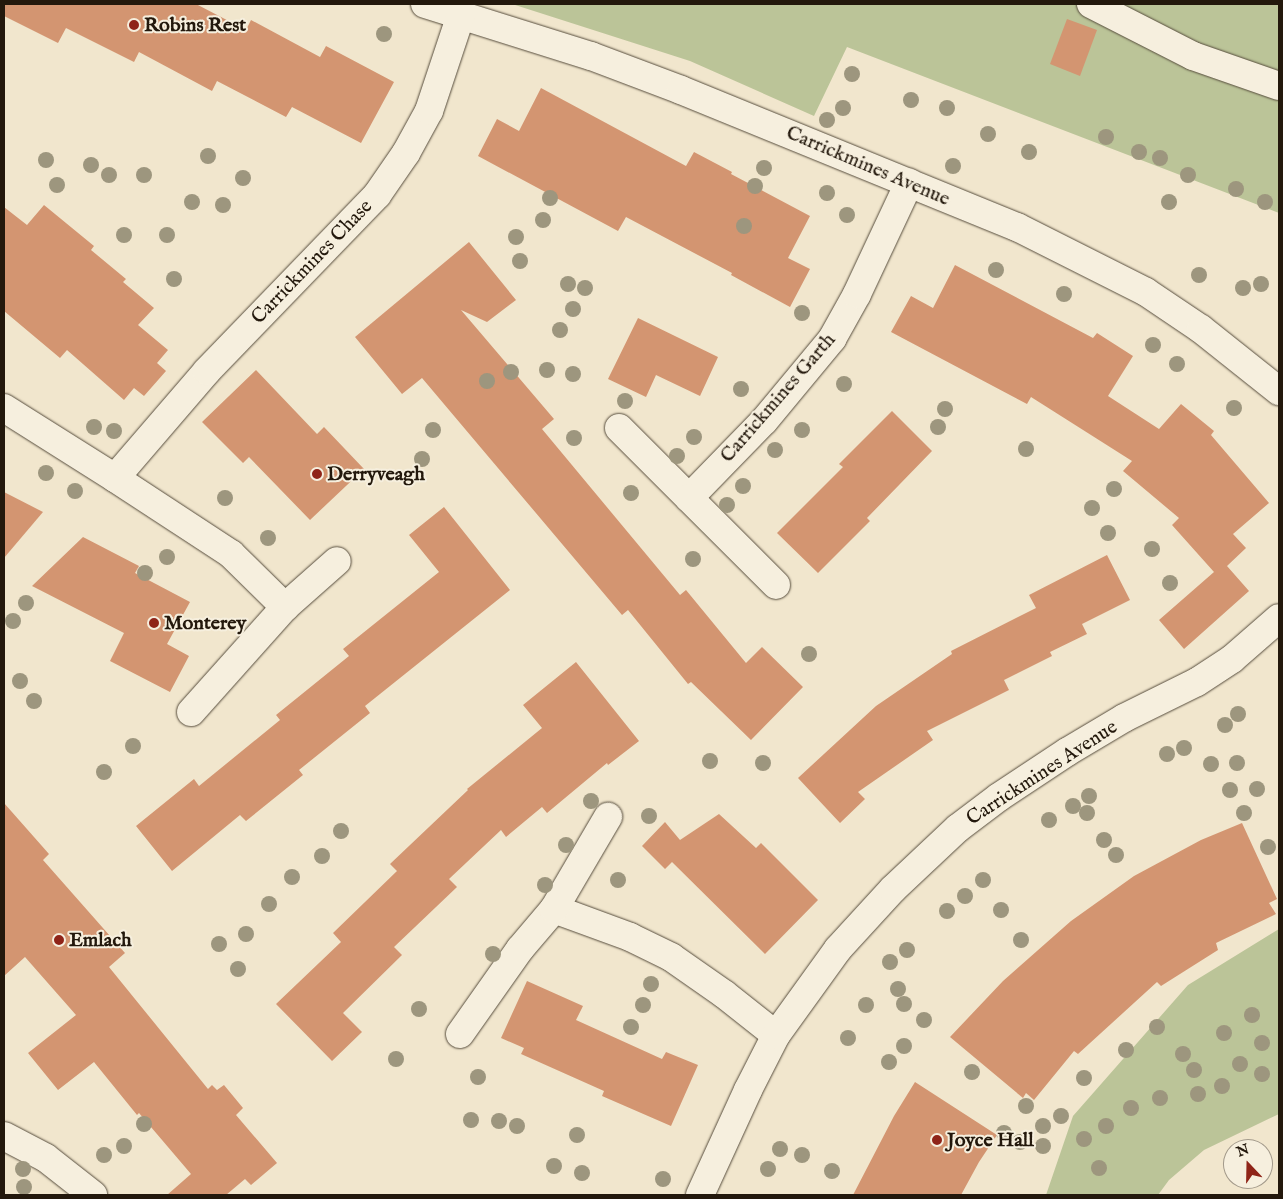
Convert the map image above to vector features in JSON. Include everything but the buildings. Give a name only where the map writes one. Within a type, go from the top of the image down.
[{"type":"street","name":"Carrickmines Avenue","points":[[425,4],[591,56],[672,86],[1017,228],[1146,292],[1202,329],[1279,391]]},
{"type":"street","points":[[1090,4],[1194,56],[1279,86]]},
{"type":"street","name":"Carrickmines Chase","points":[[115,478],[207,371],[377,195],[406,153],[429,111],[462,15]]},
{"type":"street","name":"Carrickmines Garth","points":[[689,498],[764,421],[832,340],[857,294],[909,183]]},
{"type":"street","points":[[4,408],[231,554],[285,607]]},
{"type":"street","points":[[619,428],[776,585]]},
{"type":"street","points":[[190,712],[285,607],[337,560]]},
{"type":"street","name":"Carrickmines Avenue","points":[[700,1195],[748,1090],[776,1035],[838,949],[893,889],[958,828],[999,797],[1067,752],[1212,672],[1238,654],[1279,618]]},
{"type":"street","points":[[460,1034],[520,949],[554,909],[608,818]]},
{"type":"street","points":[[554,909],[630,937],[671,957],[724,994],[776,1035]]},
{"type":"street","points":[[4,1136],[46,1158],[93,1195]]},
{"type":"green space","points":[[512,4],[1279,4],[1279,213],[847,47],[814,116],[690,61]]},
{"type":"green space","points":[[1279,929],[1279,1114],[1227,1139],[1223,1139],[1223,1141],[1204,1150],[1169,1180],[1158,1195],[1046,1195],[1073,1116],[1188,985]]},
{"type":"place","name":"Robins Rest","points":[[134,25]]},
{"type":"place","name":"Derryveagh","points":[[317,474]]},
{"type":"place","name":"Monterey","points":[[154,623]]},
{"type":"place","name":"Emlach","points":[[59,940]]},
{"type":"place","name":"Joyce Hall","points":[[937,1140]]}]
